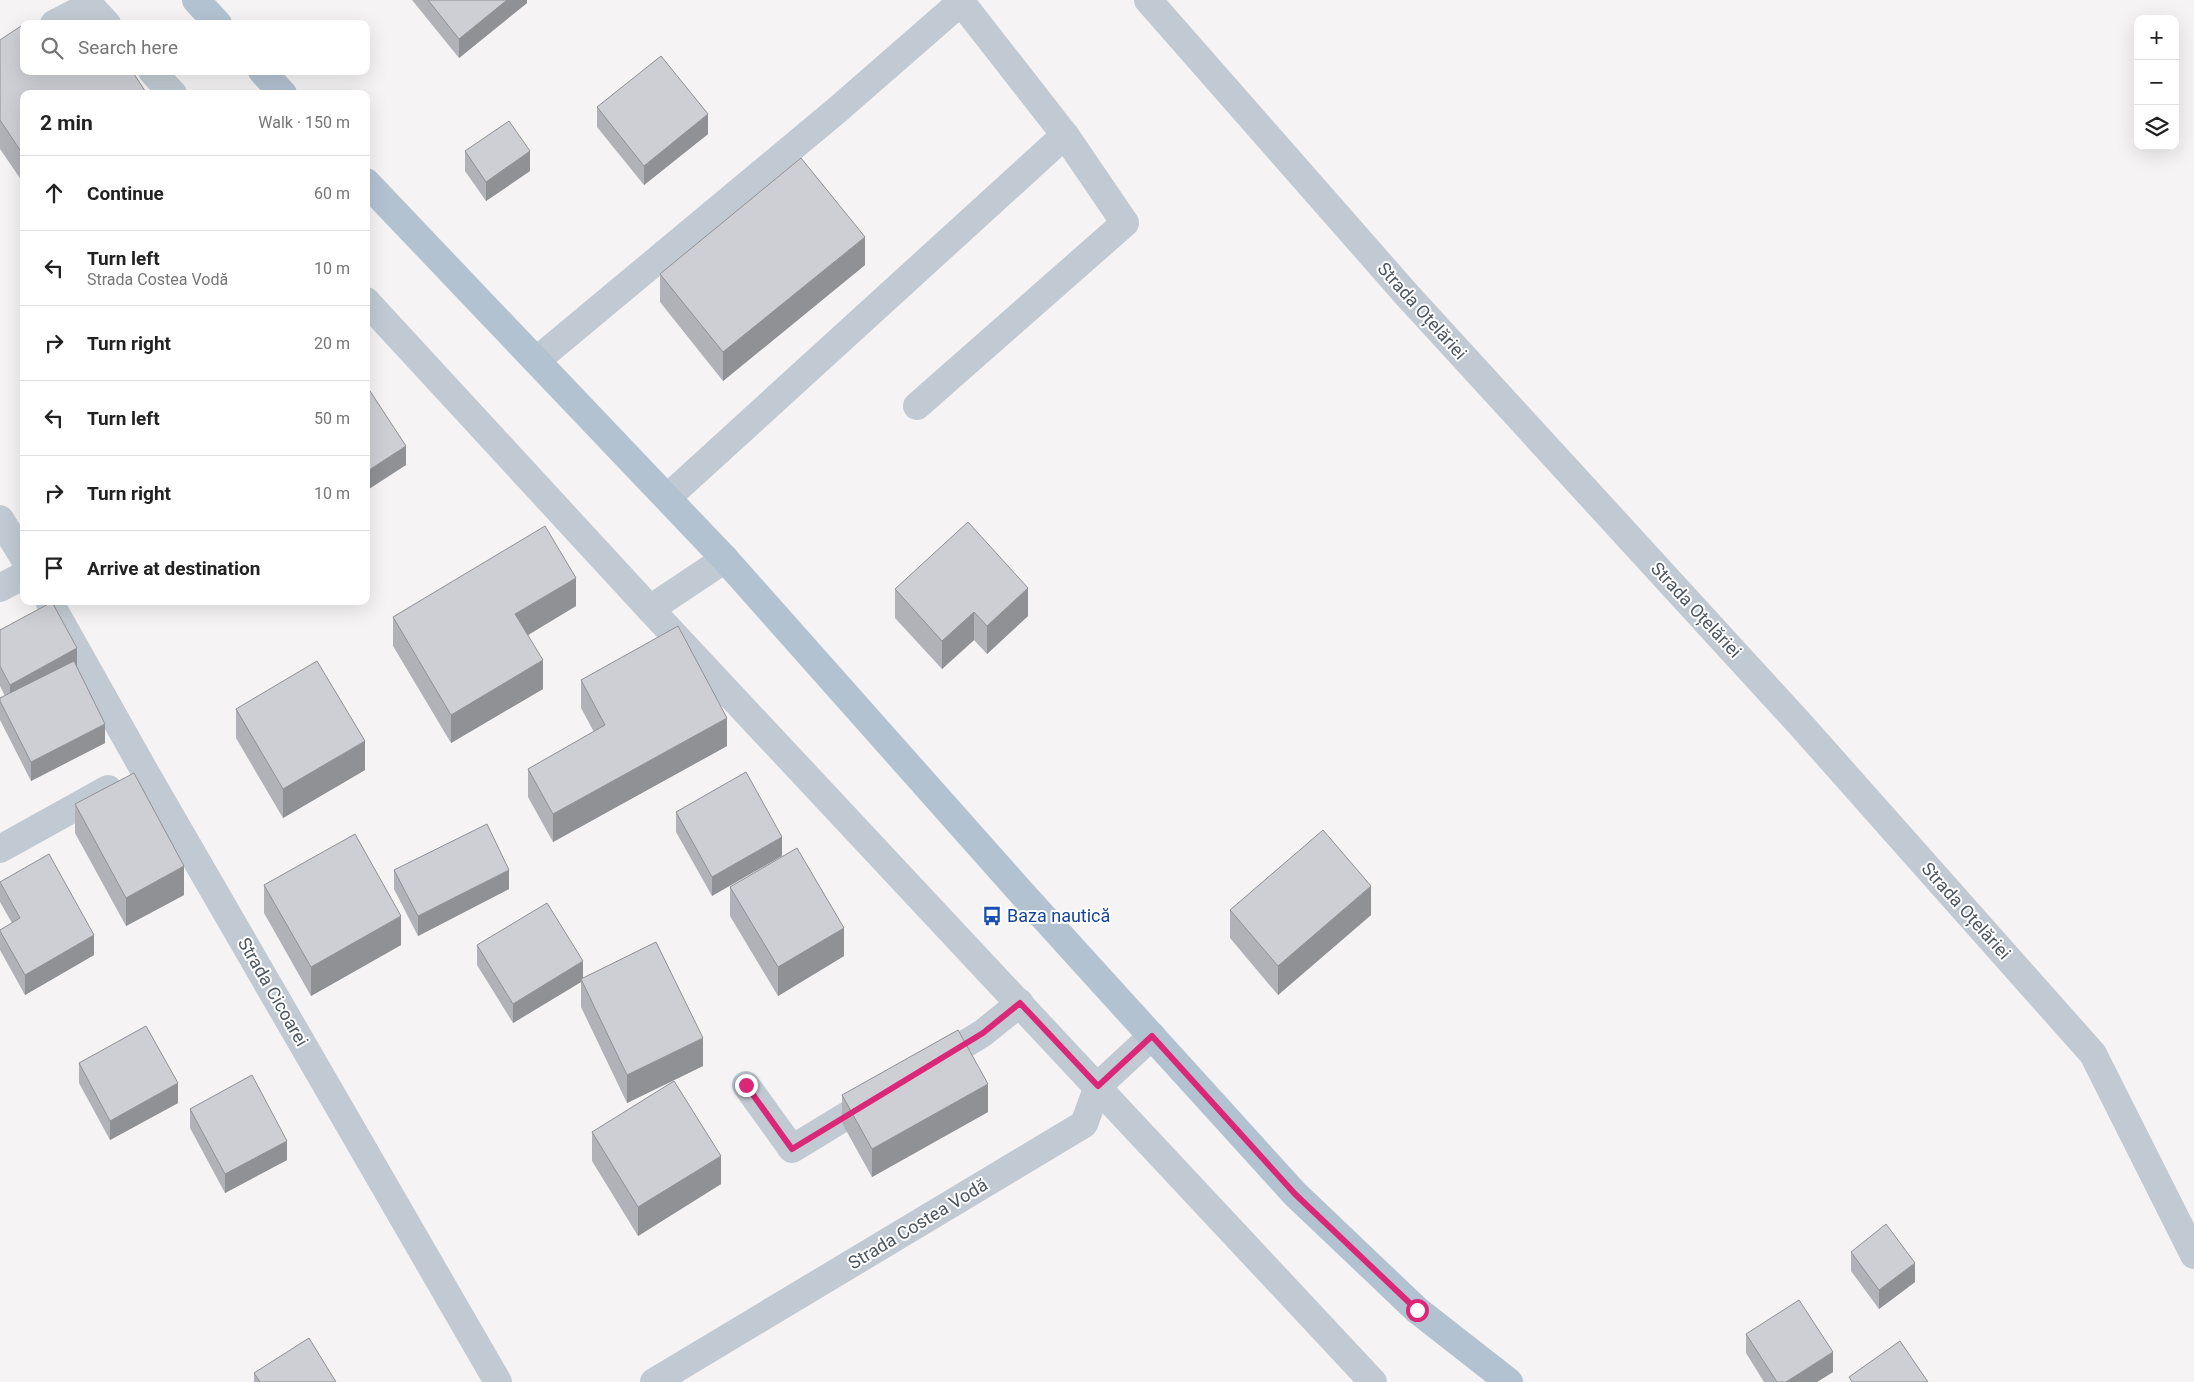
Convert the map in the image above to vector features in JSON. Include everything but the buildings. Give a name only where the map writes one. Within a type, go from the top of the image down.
[{"type":"main road","points":[[196,0],[214,20]]},
{"type":"main road","points":[[265,75],[279,90]]},
{"type":"main road","points":[[370,186],[725,559],[1019,890],[1295,1194],[1417,1310],[1495,1378]]},
{"type":"street","name":"Strada Oțelăriei","points":[[1148,0],[1407,295],[1800,724],[2093,1054],[2194,1255]]},
{"type":"street","points":[[537,360],[836,111],[961,2],[1065,135],[1125,223],[917,406]]},
{"type":"street","points":[[65,20],[94,10]]},
{"type":"street","points":[[156,75],[169,90]]},
{"type":"street","points":[[668,497],[1065,135]]},
{"type":"street","points":[[370,305],[650,609],[1373,1382]]},
{"type":"street","points":[[0,519],[20,552]]},
{"type":"street","points":[[650,609],[725,559]]},
{"type":"street","points":[[0,588],[20,577]]},
{"type":"street","name":"Strada Cicoarei","points":[[51,605],[144,770],[498,1382]]},
{"type":"street","points":[[0,849],[144,770]]},
{"type":"street","points":[[917,1074],[983,1033],[1020,1003]]},
{"type":"street","name":"Strada Costea Vodă","points":[[654,1382],[1084,1124],[1098,1086],[1152,1036]]},
{"type":"street","points":[[746,1085],[792,1149],[892,1088]]},
{"type":"place","name":"Baza nautică","points":[[992,916]]},
{"type":"route","points":[[746,1085],[792,1149],[983,1033],[1020,1003],[1098,1086],[1152,1036],[1295,1194],[1417,1310]]}]
